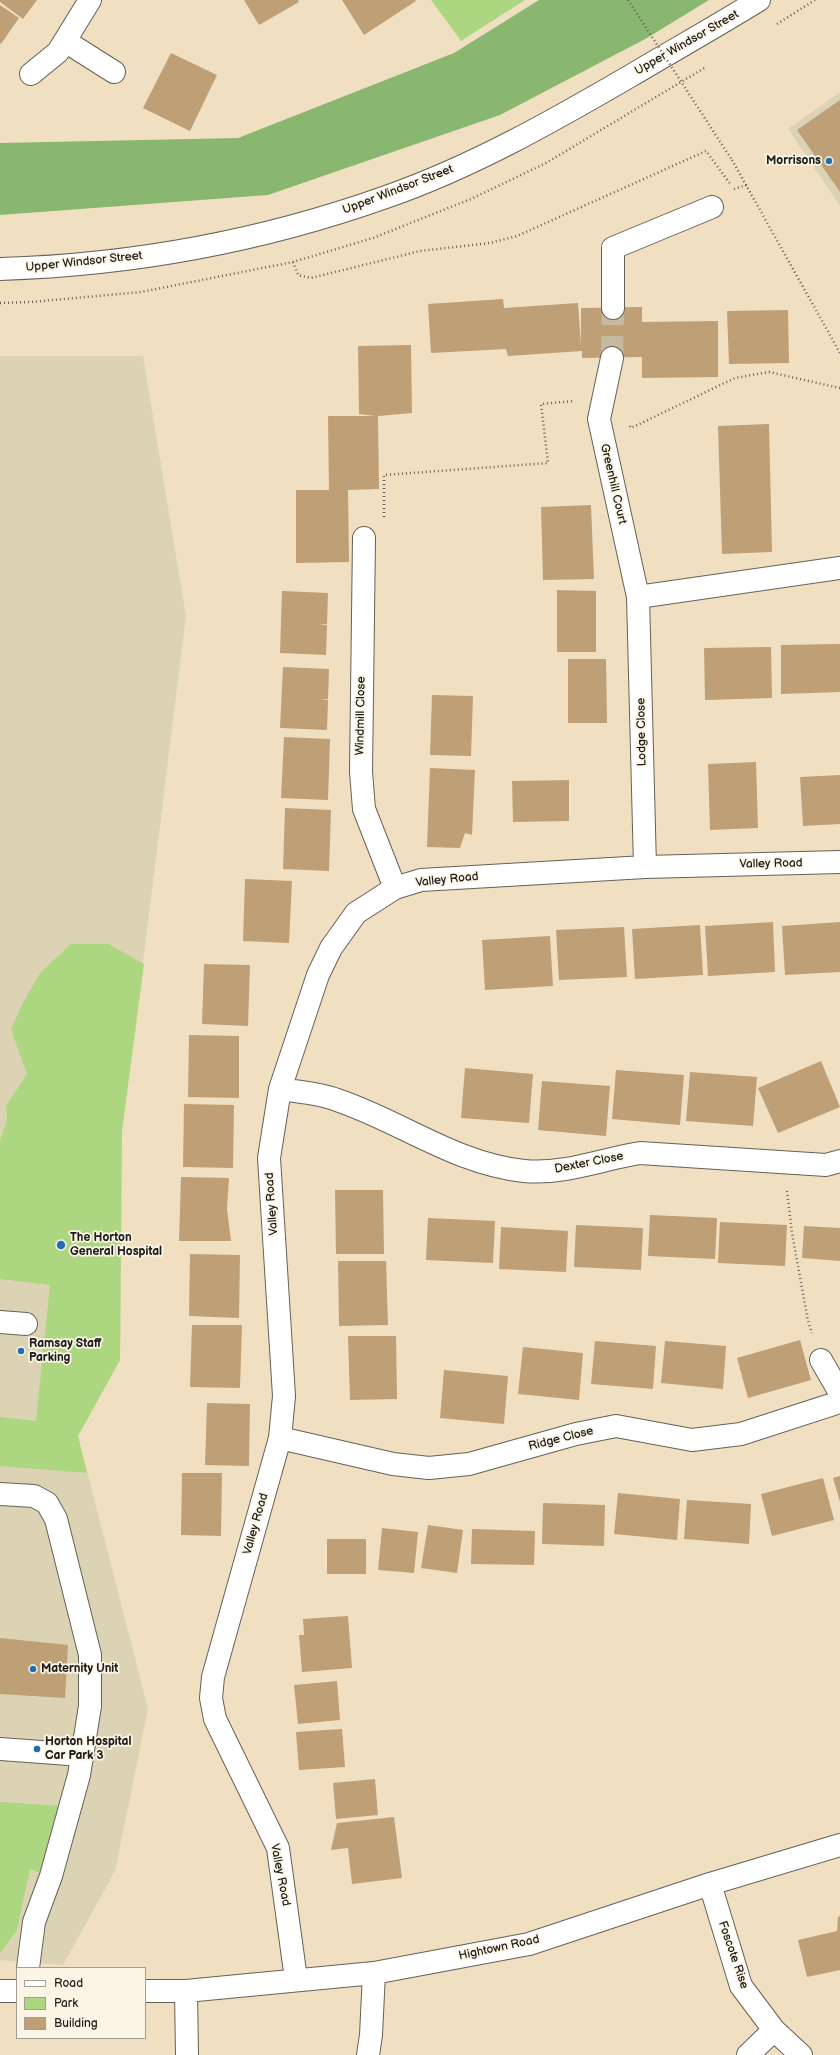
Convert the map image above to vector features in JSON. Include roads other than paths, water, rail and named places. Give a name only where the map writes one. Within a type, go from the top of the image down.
[{"type":"street","points":[[31,74],[58,52],[90,0]]},
{"type":"street","name":"Upper Windsor Street","points":[[0,269],[115,260],[210,246],[297,226],[386,197],[456,169],[536,129],[759,0]]},
{"type":"street","points":[[65,41],[114,72]]},
{"type":"street","points":[[613,308],[613,248],[712,207]]},
{"type":"street","name":"Greenhill Court","points":[[612,358],[599,419],[628,548]]},
{"type":"street","name":"Windmill Close","points":[[364,538],[361,772],[364,809],[395,888]]},
{"type":"street","name":"Lodge Close","points":[[628,548],[638,597],[645,867]]},
{"type":"street","points":[[638,597],[840,568]]},
{"type":"street","name":"Valley Road","points":[[296,1979],[278,1848],[215,1719],[211,1698],[213,1676],[280,1438],[284,1396],[269,1158],[280,1089],[318,975],[331,948],[356,913],[395,888],[421,880],[645,867],[840,862]]},
{"type":"street","name":"Dexter Close","points":[[280,1089],[336,1099],[474,1160],[523,1171],[554,1171],[611,1158],[640,1154],[826,1165],[840,1161]]},
{"type":"street","points":[[0,1322],[26,1324]]},
{"type":"street","points":[[821,1360],[840,1393]]},
{"type":"street","name":"Ridge Close","points":[[280,1438],[393,1464],[429,1468],[468,1464],[576,1434],[616,1426],[692,1440],[741,1434],[840,1402]]},
{"type":"street","points":[[0,1494],[34,1496],[47,1503],[56,1519],[90,1655],[90,1706],[79,1775],[51,1876],[34,1922],[28,1967]]},
{"type":"street","points":[[0,1749],[82,1755]]},
{"type":"street","name":"Hightown Road","points":[[146,1991],[186,1991],[296,1979],[374,1973],[529,1944],[710,1884],[840,1844]]},
{"type":"street","name":"Foscote Rise","points":[[710,1884],[741,1986],[774,2030],[801,2055]]},
{"type":"street","points":[[368,2055],[371,2035],[374,1973]]},
{"type":"street","points":[[0,1991],[16,1991]]},
{"type":"street","points":[[186,1991],[187,2055]]},
{"type":"street","points":[[748,2055],[774,2030]]},
{"type":"tunnel","points":[[612,358],[613,308]]},
{"type":"place","name":"Morrisons","points":[[829,161]]},
{"type":"place","name":"The Horton General Hospital","points":[[61,1245]]},
{"type":"place","name":"Ramsay Staff Parking","points":[[21,1351]]},
{"type":"place","name":"Maternity Unit","points":[[33,1669]]},
{"type":"place","name":"Horton Hospital Car Park 3","points":[[37,1749]]}]
